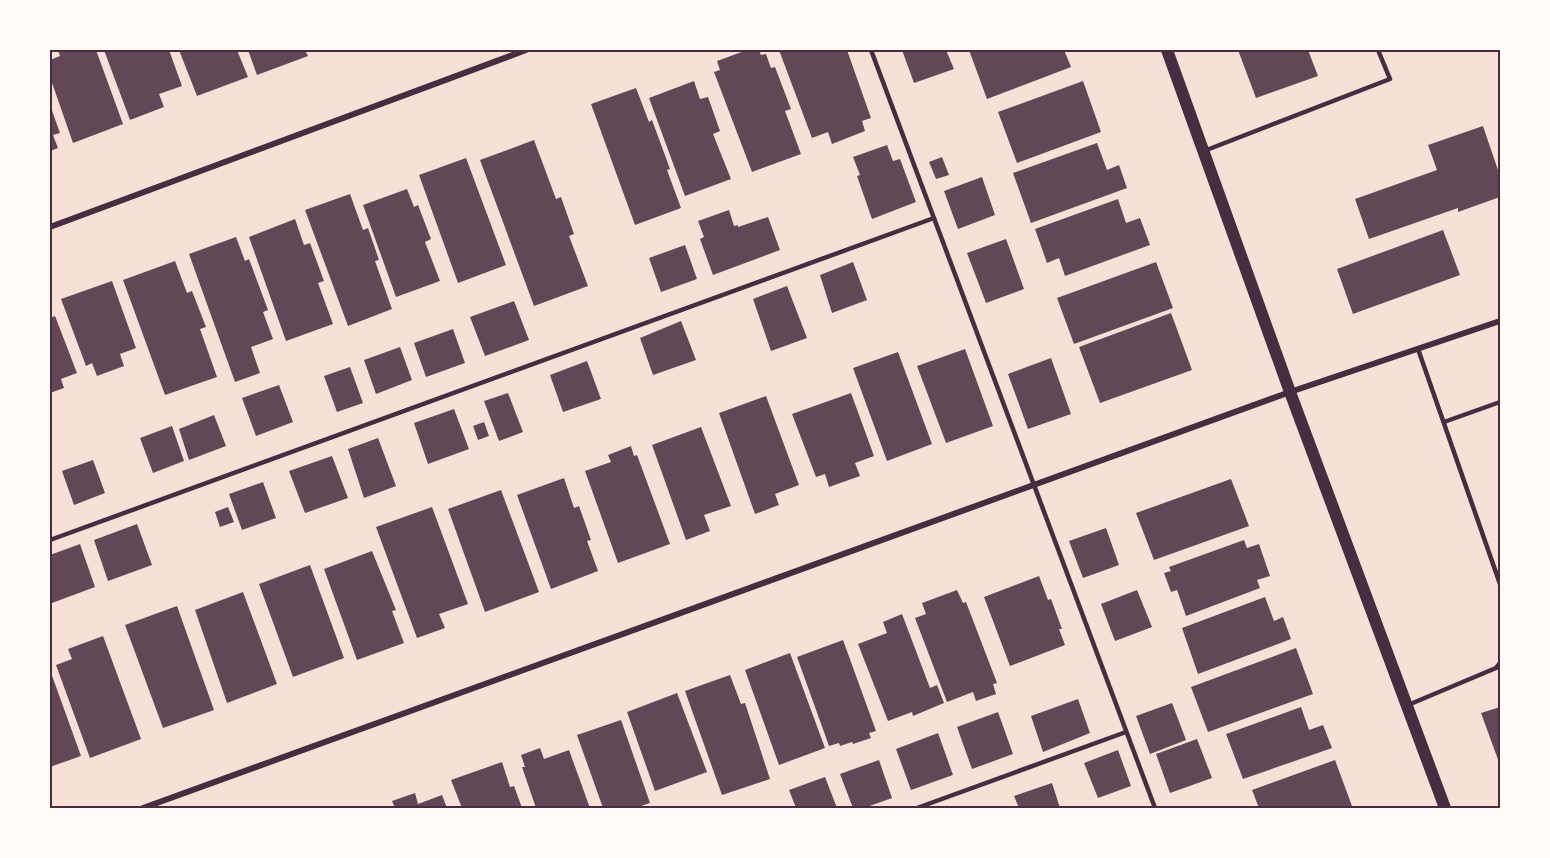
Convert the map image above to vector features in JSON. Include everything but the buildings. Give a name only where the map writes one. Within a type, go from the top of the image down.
[{"type":"main road","points":[[1167,50],[1290,392],[1445,808]]},
{"type":"street","points":[[50,226],[526,50]]},
{"type":"street","points":[[143,808],[1290,392],[1500,321]]},
{"type":"lane","points":[[871,50],[1155,808]]},
{"type":"lane","points":[[1204,152],[1390,79],[1378,50]]},
{"type":"lane","points":[[50,540],[934,218]]},
{"type":"lane","points":[[1418,350],[1500,584]]},
{"type":"lane","points":[[1444,422],[1500,402]]},
{"type":"lane","points":[[1408,705],[1496,668],[1500,663]]},
{"type":"lane","points":[[917,808],[1126,732]]}]
